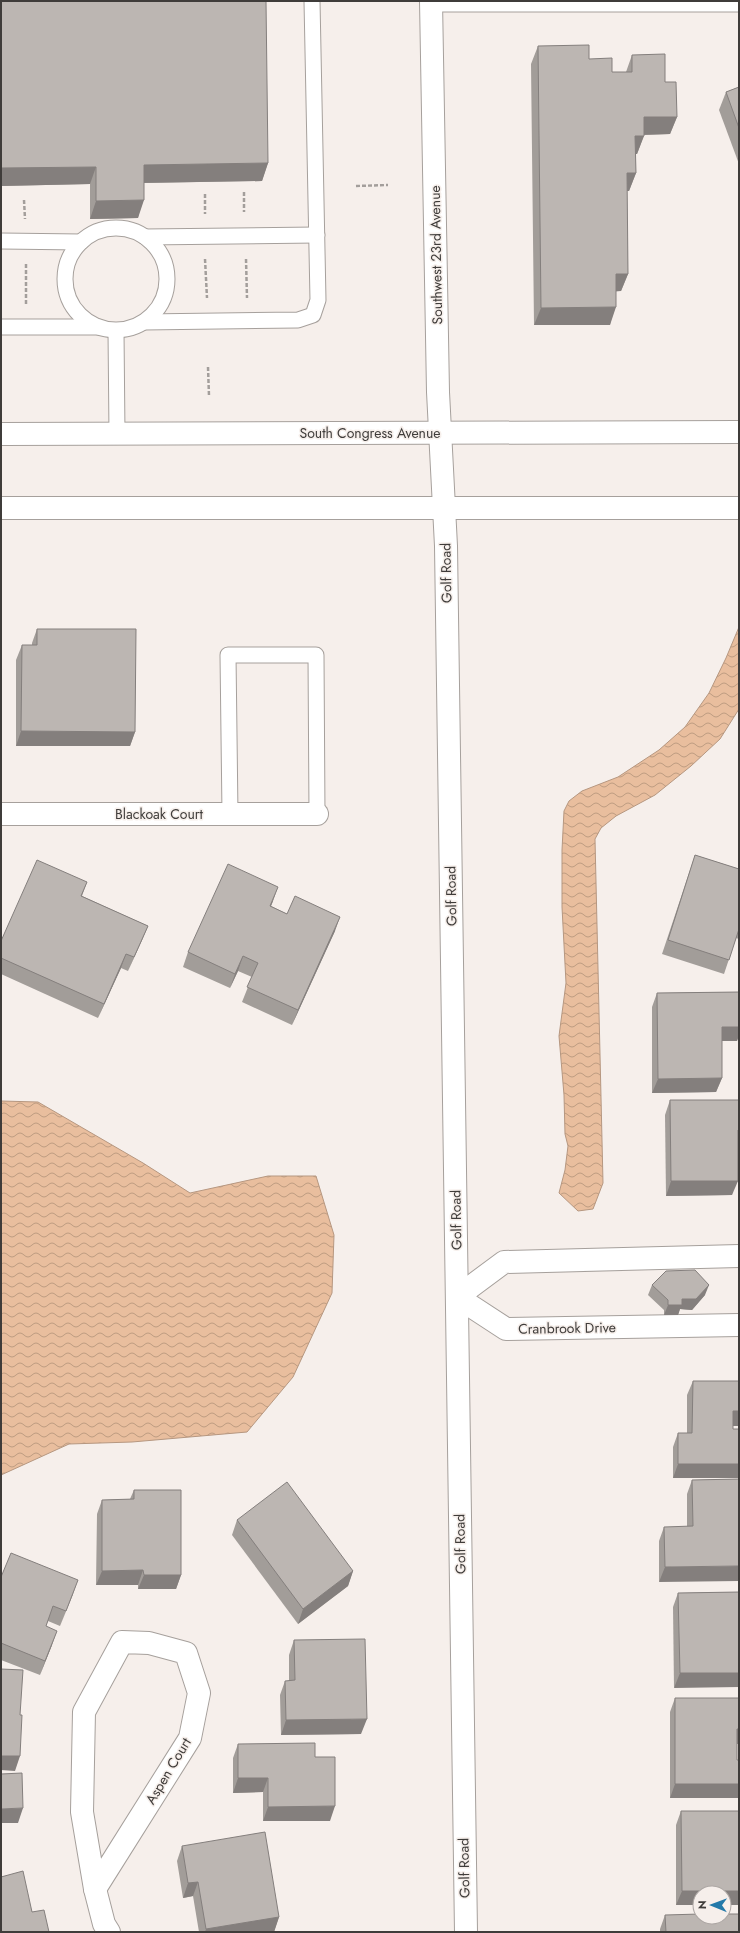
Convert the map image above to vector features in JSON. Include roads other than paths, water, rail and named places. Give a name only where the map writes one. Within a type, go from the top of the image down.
[{"type":"street","name":"Southwest 23rd Avenue","points":[[431,2],[440,433],[444,509]]},
{"type":"street","name":"South Congress Avenue","points":[[1,434],[739,432]]},
{"type":"street","points":[[1,508],[739,508]]},
{"type":"street","name":"Golf Road","points":[[444,509],[466,1932]]},
{"type":"street","name":"Blackoak Court","points":[[1,814],[317,814]]},
{"type":"street","points":[[457,1296],[504,1262],[739,1256]]},
{"type":"street","name":"Cranbrook Drive","points":[[457,1296],[506,1329],[739,1325]]},
{"type":"street","name":"Aspen Court","points":[[96,1889],[190,1738],[198,1693],[186,1653],[149,1643],[122,1642],[84,1712],[82,1812],[96,1889],[104,1924],[109,1932]]},
{"type":"lane","points":[[144,322],[298,320],[313,314],[318,300],[312,1]]},
{"type":"lane","points":[[431,2],[739,4]]},
{"type":"lane","points":[[108,228],[124,228],[138,232],[145,237],[151,241],[161,254],[167,270],[167,286],[162,302],[152,316],[130,329],[116,331],[90,323],[78,314],[70,301],[65,286],[66,270],[71,254],[81,242],[93,233],[108,228]]},
{"type":"lane","points":[[145,237],[317,235]]},
{"type":"lane","points":[[1,241],[81,242]]},
{"type":"lane","points":[[1,328],[99,327]]},
{"type":"lane","points":[[116,331],[117,434]]},
{"type":"lane","points":[[230,814],[228,655],[316,655],[317,814]]},
{"type":"water","points":[[739,627],[739,709],[720,739],[691,766],[655,795],[616,816],[601,828],[595,839],[603,1183],[593,1209],[578,1211],[559,1193],[565,1170],[568,1146],[565,1134],[564,1095],[559,1036],[566,983],[562,907],[564,811],[569,801],[582,791],[618,777],[659,750],[685,727],[709,693]]},
{"type":"water","points":[[1,1101],[38,1102],[143,1163],[190,1193],[268,1176],[316,1176],[334,1235],[332,1293],[293,1377],[247,1432],[132,1442],[69,1444],[1,1475]]}]
